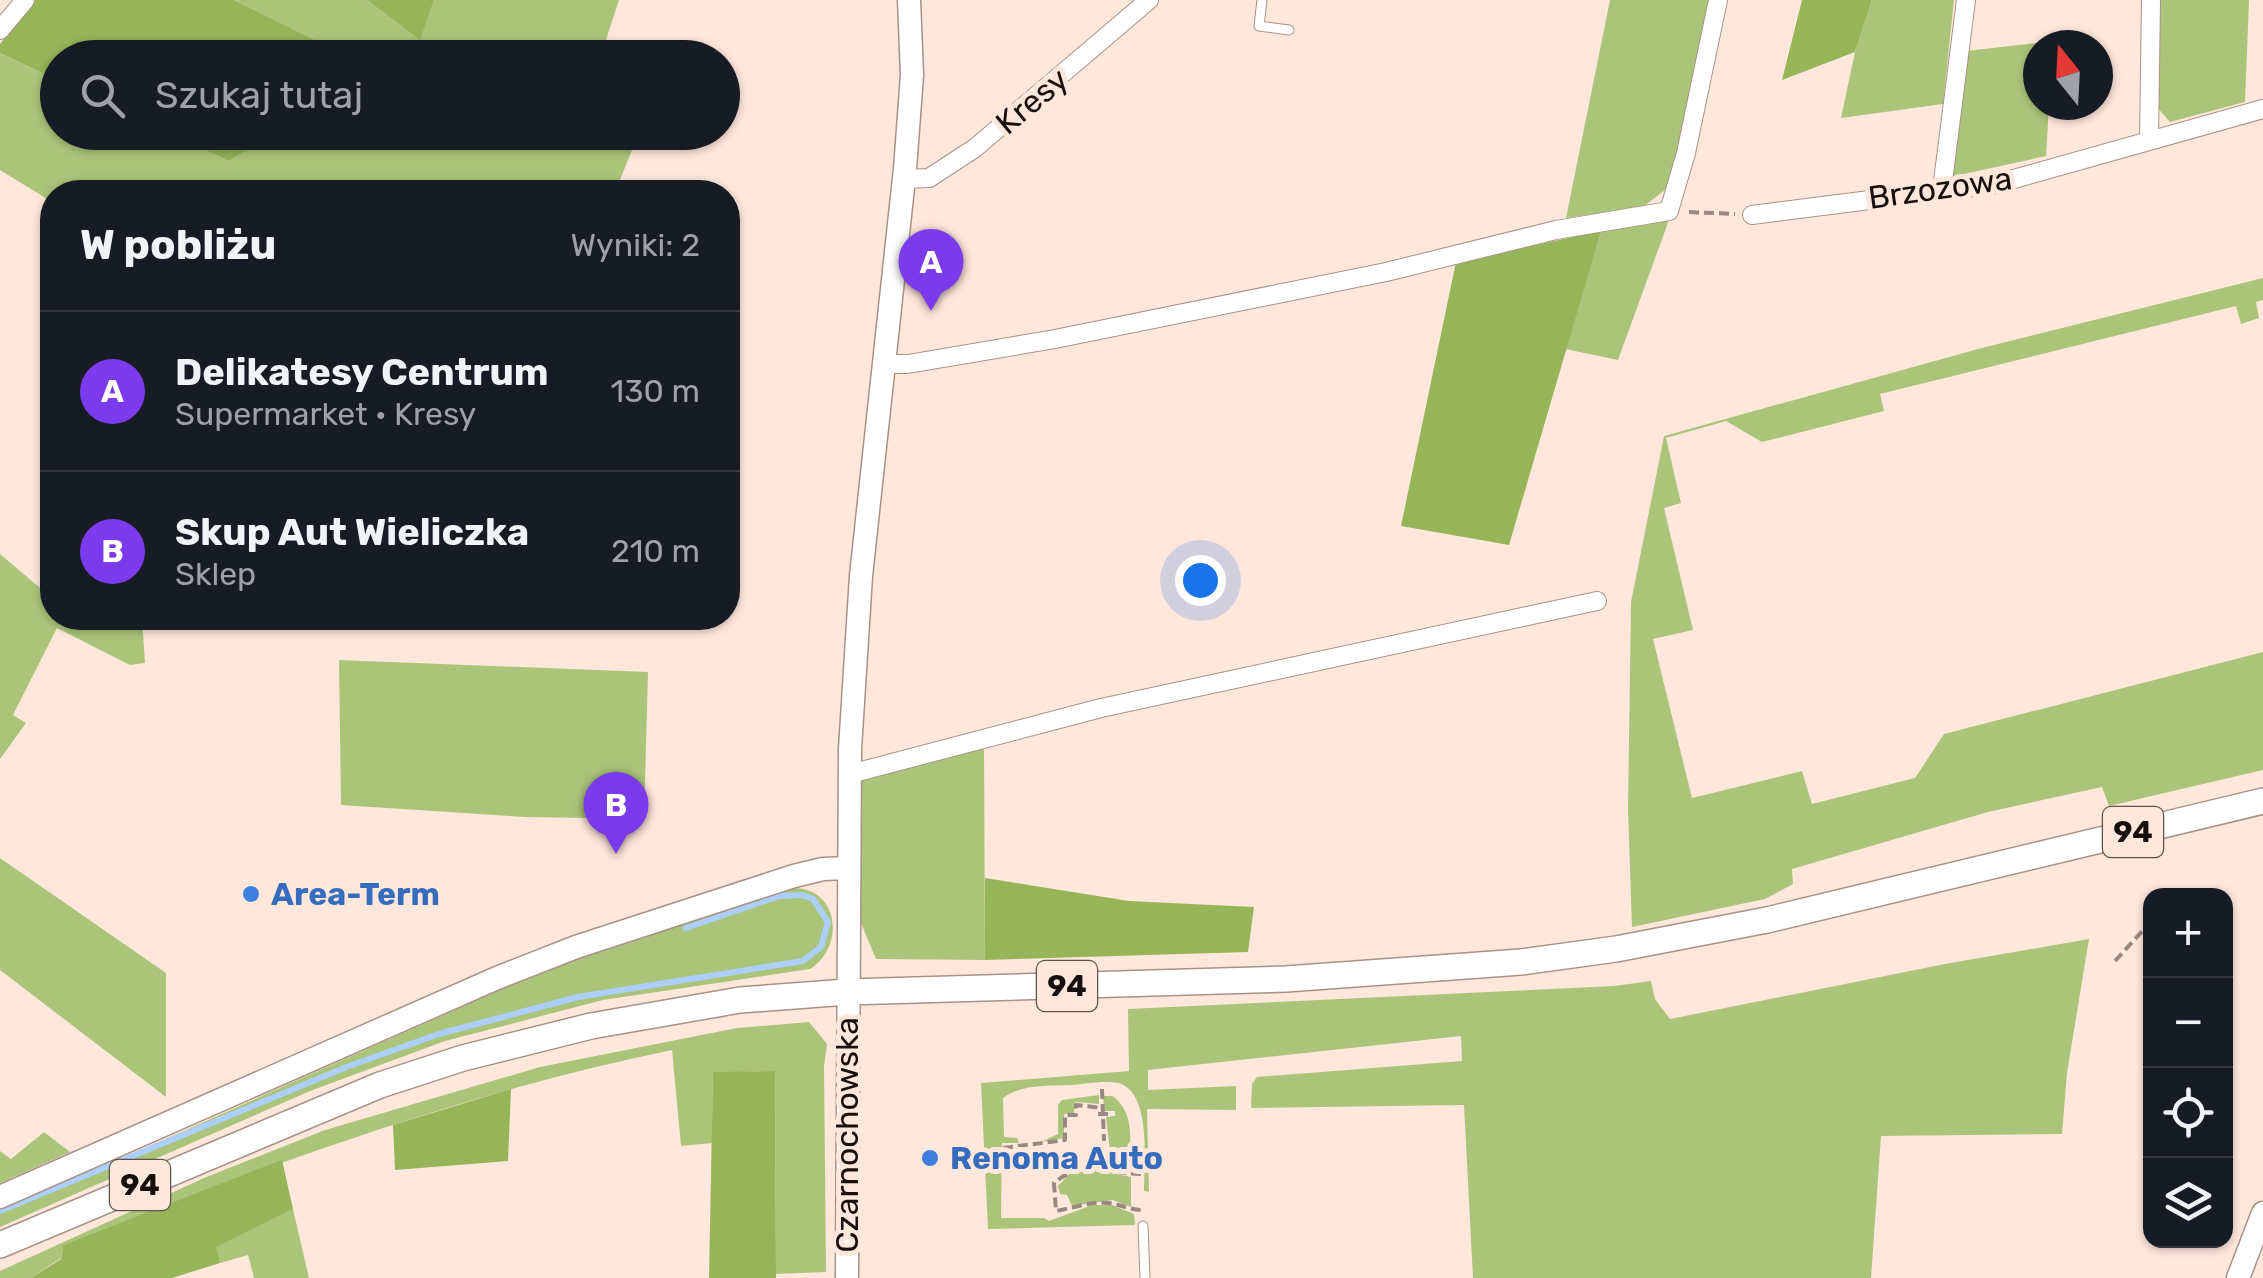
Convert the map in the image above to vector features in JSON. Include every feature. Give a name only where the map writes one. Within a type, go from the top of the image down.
[{"type":"main road","name":"94","points":[[0,1245],[380,1085],[463,1058],[592,1026],[740,1000],[848,992],[1286,979],[1521,962],[1668,941],[1766,920],[2263,801]]},
{"type":"street","points":[[0,30],[25,0]]},
{"type":"street","name":"Czarnochowska","points":[[848,1278],[850,774],[861,576],[904,179],[912,75],[910,0]]},
{"type":"street","name":"Kresy","points":[[904,179],[929,178],[963,157],[1149,0]]},
{"type":"street","points":[[882,364],[908,364],[1004,349],[1386,272],[1556,230],[1670,212],[1718,0]]},
{"type":"street","points":[[1942,189],[1966,0]]},
{"type":"street","points":[[2148,139],[2152,0]]},
{"type":"street","name":"Brzozowa","points":[[1752,214],[1996,184],[2263,109]]},
{"type":"street","points":[[850,774],[1108,706],[1597,601]]},
{"type":"street","points":[[0,1198],[576,947],[794,876],[848,868]]},
{"type":"street","points":[[2238,1278],[2263,1213]]},
{"type":"lane","points":[[1262,0],[1259,26],[1289,30]]},
{"type":"lane","points":[[1143,1226],[1145,1278]]},
{"type":"path","points":[[1670,212],[1752,214]]},
{"type":"path","points":[[2115,961],[2143,930]]},
{"type":"path","points":[[1102,1089],[1104,1142]]},
{"type":"path","points":[[1003,1148],[1065,1140],[1065,1115],[1076,1115],[1076,1104],[1112,1114]]},
{"type":"path","points":[[1032,1136],[1032,1146]]},
{"type":"path","points":[[1104,1152],[1104,1169]]},
{"type":"path","points":[[1140,1174],[1069,1170],[1054,1183],[1056,1211],[1093,1203],[1142,1210]]},
{"type":"green space","points":[[35,0],[234,0],[315,40],[40,40],[40,72],[0,53],[0,44]]},
{"type":"green space","points":[[234,0],[367,0],[419,39],[434,0],[619,0],[606,40],[315,40]]},
{"type":"green space","points":[[367,0],[434,0],[420,40]]},
{"type":"green space","points":[[1610,0],[1711,0],[1676,165],[1665,190],[1644,206],[1566,218]]},
{"type":"green space","points":[[1802,0],[1872,0],[1855,52],[1782,80]]},
{"type":"green space","points":[[1872,0],[1954,0],[1943,104],[1841,118],[1855,52]]},
{"type":"green space","points":[[2159,0],[2249,0],[2245,102],[2170,122],[2155,105]]},
{"type":"green space","points":[[2023,44],[2023,120],[2048,120],[2046,156],[1950,177],[1966,51]]},
{"type":"green space","points":[[0,53],[40,72],[40,150],[205,150],[229,161],[248,150],[632,150],[620,180],[40,180],[40,195],[0,170]]},
{"type":"green space","points":[[205,150],[247,150],[229,161]]},
{"type":"green space","points":[[1669,220],[1618,360],[1565,349],[1601,231]]},
{"type":"green space","points":[[1601,231],[1509,545],[1401,526],[1456,262]]},
{"type":"green space","points":[[2263,278],[2263,300],[2256,302],[2259,318],[2241,324],[2236,306],[1880,394],[1884,411],[1762,442],[1726,421],[1666,438],[1681,503],[1664,508],[1693,630],[1653,639],[1692,798],[1802,771],[1812,804],[1915,778],[1944,734],[2263,652],[2263,770],[2109,806],[2102,787],[1988,812],[1792,869],[1793,884],[1765,899],[1632,927],[1628,810],[1631,602],[1664,436],[1978,349]]},
{"type":"green space","points":[[0,554],[40,588],[40,630],[56,630],[13,715],[26,723],[0,759]]},
{"type":"green space","points":[[61,630],[143,630],[145,663],[130,665]]},
{"type":"green space","points":[[339,660],[648,672],[644,819],[525,817],[341,805]]},
{"type":"green space","points":[[984,743],[985,960],[876,959],[861,923],[861,777]]},
{"type":"green space","points":[[0,858],[166,973],[166,1097],[0,970]]},
{"type":"green space","points":[[985,878],[1129,901],[1254,907],[1248,952],[985,960]]},
{"type":"green space","points":[[793,888],[820,898],[832,920],[829,947],[810,969],[603,1000],[445,1041],[310,1091],[0,1227],[0,1213],[551,967]]},
{"type":"green space","points":[[2089,939],[2067,1073],[2062,1134],[1881,1136],[1871,1278],[1473,1278],[1464,1105],[1251,1108],[1252,1084],[1257,1077],[1462,1061],[1461,1036],[1148,1070],[1148,1090],[1236,1086],[1236,1110],[1147,1109],[1149,1192],[1144,1191],[1141,1114],[1129,1089],[1107,1082],[1018,1090],[1003,1098],[1004,1137],[1017,1138],[1019,1143],[1002,1143],[1001,1218],[1049,1221],[1092,1205],[1112,1205],[1134,1214],[1135,1225],[988,1229],[981,1083],[1129,1071],[1128,1009],[1614,986],[1651,981],[1655,999],[1670,1019]]},
{"type":"green space","points":[[809,1022],[827,1044],[826,1272],[776,1274],[775,1071],[713,1073],[712,1143],[681,1146],[672,1050],[516,1088],[363,1135],[63,1245],[61,1258],[31,1278],[0,1278],[0,1271],[204,1178],[325,1130],[540,1067],[737,1028]]},
{"type":"green space","points":[[775,1071],[776,1278],[709,1278],[713,1072]]},
{"type":"green space","points":[[511,1089],[508,1161],[395,1170],[393,1125]]},
{"type":"green space","points":[[1099,1095],[1099,1104],[1075,1102],[1074,1113],[1064,1114],[1064,1138],[1041,1142],[1058,1134],[1058,1105],[1062,1100]]},
{"type":"green space","points":[[1103,1096],[1113,1096],[1123,1108],[1131,1150],[1110,1151],[1106,1117],[1115,1116],[1115,1111],[1104,1111]]},
{"type":"green space","points":[[44,1132],[70,1152],[0,1183],[0,1151],[11,1159]]},
{"type":"green space","points":[[282,1160],[293,1209],[216,1247],[220,1263],[172,1278],[31,1278],[61,1259],[63,1245]]},
{"type":"green space","points":[[1071,1172],[1131,1177],[1131,1207],[1113,1200],[1072,1206],[1058,1186]]},
{"type":"green space","points":[[293,1209],[309,1278],[254,1278],[248,1255],[220,1263],[215,1247]]},
{"type":"waterway","points":[[0,1211],[349,1066],[439,1034],[578,997],[803,961],[821,947],[828,922],[813,899],[802,895],[779,896],[686,928]]},
{"type":"place","name":"Delikatesy Centrum","points":[[931,311]]},
{"type":"place","name":"Skup Aut Wieliczka","points":[[616,854]]},
{"type":"place","name":"Area-Term","points":[[251,894]]},
{"type":"place","name":"Renoma Auto","points":[[930,1158]]}]
